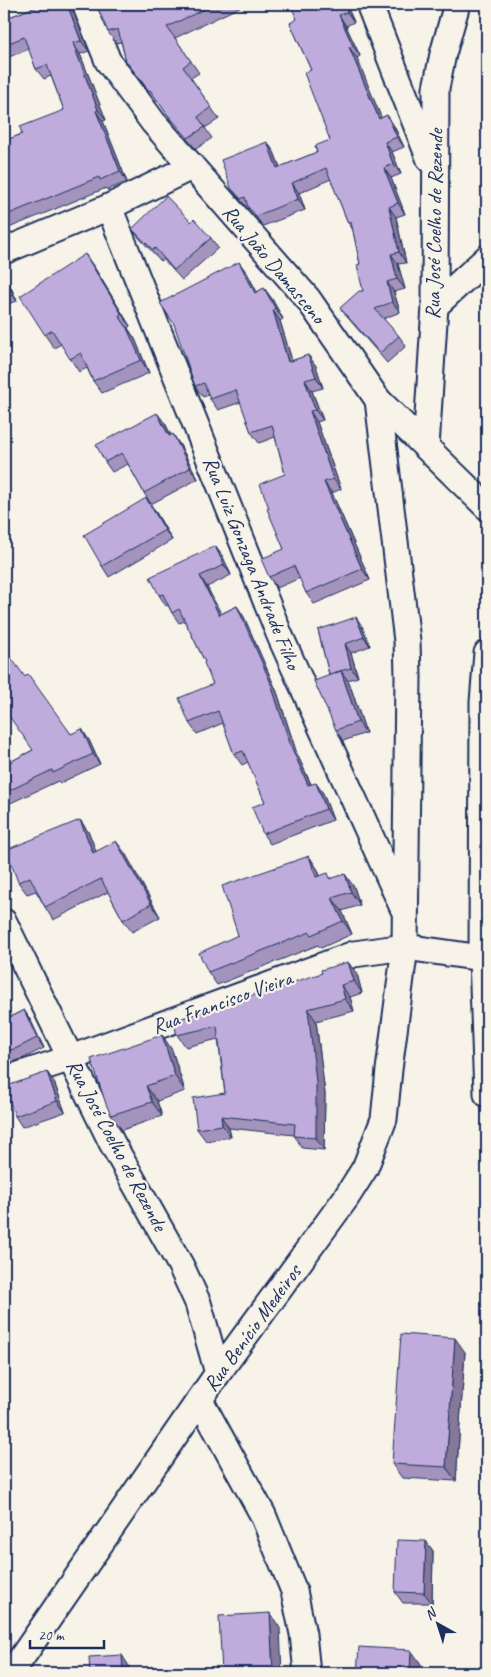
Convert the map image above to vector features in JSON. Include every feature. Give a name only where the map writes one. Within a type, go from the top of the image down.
[{"type":"street","name":"Rua João Damasceno","points":[[85,4],[108,61],[153,122],[308,299],[378,400],[487,507]]},
{"type":"street","points":[[369,4],[434,171]]},
{"type":"street","name":"Rua José Coelho de Rezende","points":[[426,447],[435,306],[434,171],[436,88],[457,4]]},
{"type":"street","points":[[4,251],[109,207],[191,167]]},
{"type":"street","name":"Rua Luiz Gonzaga Andrade Filho","points":[[109,207],[280,636],[406,915]]},
{"type":"street","points":[[435,306],[487,258]]},
{"type":"street","name":"Rua Benício Medeiros","points":[[11,1673],[218,1373],[301,1260],[365,1168],[384,1119],[405,947],[407,641],[378,400]]},
{"type":"street","points":[[487,653],[483,702],[487,1094]]},
{"type":"street","name":"Rua José Coelho de Rezende","points":[[4,922],[112,1143],[181,1266],[198,1303],[218,1373]]},
{"type":"street","name":"Rua Francisco Vieira","points":[[4,1080],[70,1058],[354,954],[405,947],[485,958]]},
{"type":"street","points":[[200,1400],[263,1515],[290,1582],[303,1634],[307,1673]]},
{"type":"building","points":[[43,4],[67,4],[81,41],[73,43],[98,110],[96,111],[120,171],[100,180],[99,177],[4,216],[4,141],[22,134],[20,127],[64,110],[47,65],[36,69],[24,37],[4,45],[4,19]]},
{"type":"building","points":[[96,4],[215,4],[167,27],[191,61],[183,67],[211,107],[198,117],[205,127],[188,138],[126,61],[118,29],[108,32]]},
{"type":"building","points":[[290,4],[343,4],[347,12],[339,15],[353,46],[349,47],[379,119],[387,115],[397,137],[385,142],[393,164],[384,168],[398,203],[389,207],[399,252],[391,254],[397,279],[387,282],[392,302],[375,309],[399,336],[380,353],[340,308],[359,291],[363,291],[357,265],[360,264],[351,222],[348,223],[326,168],[292,183],[298,199],[256,216],[248,207],[245,197],[241,199],[231,188],[221,160],[267,142],[277,168],[317,152],[315,146],[330,140],[304,73],[311,70],[290,23],[297,19]]},
{"type":"building","points":[[166,196],[191,222],[194,219],[211,238],[174,270],[155,248],[153,250],[132,229]]},
{"type":"building","points":[[85,254],[121,313],[119,316],[126,326],[141,360],[93,381],[81,353],[70,359],[52,330],[45,335],[20,296]]},
{"type":"building","points":[[239,262],[255,293],[264,288],[275,308],[273,310],[288,362],[308,355],[316,377],[305,380],[315,410],[310,411],[333,479],[324,482],[362,569],[306,593],[294,566],[269,577],[261,559],[284,549],[267,509],[269,508],[260,484],[285,474],[272,425],[251,432],[236,390],[210,399],[204,383],[195,386],[174,324],[160,303]]},
{"type":"building","points":[[4,275],[13,295],[4,298]]},
{"type":"building","points":[[157,413],[169,436],[173,434],[190,468],[144,493],[122,453],[105,462],[96,445]]},
{"type":"building","points":[[146,498],[165,530],[102,566],[84,535]]},
{"type":"building","points":[[215,546],[224,565],[200,576],[219,615],[237,606],[270,681],[290,744],[308,785],[316,783],[326,809],[263,834],[252,807],[265,802],[243,751],[234,754],[218,711],[189,723],[179,698],[213,684],[205,662],[179,609],[172,613],[163,594],[159,595],[150,577]]},
{"type":"building","points":[[356,617],[364,637],[345,644],[351,668],[329,674],[318,630]]},
{"type":"building","points":[[4,648],[25,677],[28,674],[71,734],[82,729],[93,754],[53,773],[52,770],[4,793],[4,765],[33,750],[4,709]]},
{"type":"building","points":[[341,671],[358,722],[336,730],[314,681]]},
{"type":"building","points":[[80,820],[93,853],[116,841],[151,904],[123,920],[101,879],[45,907],[30,877],[18,882],[6,850]]},
{"type":"building","points":[[309,856],[316,877],[328,873],[330,879],[345,874],[351,892],[332,898],[343,921],[311,935],[310,932],[208,972],[199,953],[238,935],[222,886]]},
{"type":"building","points":[[348,962],[354,981],[341,985],[345,999],[308,1009],[316,1082],[316,1138],[294,1136],[295,1124],[221,1116],[222,1125],[197,1129],[193,1098],[225,1093],[217,1026],[177,1035],[173,1021],[322,973],[321,970]]},
{"type":"building","points":[[24,1010],[37,1038],[4,1052],[4,1020]]},
{"type":"building","points":[[162,1035],[175,1076],[146,1086],[152,1102],[111,1115],[91,1059]]},
{"type":"building","points":[[47,1072],[57,1101],[15,1116],[4,1087]]},
{"type":"building","points":[[401,1334],[455,1338],[446,1467],[392,1464]]},
{"type":"building","points":[[397,1540],[426,1541],[424,1593],[395,1592]]},
{"type":"building","points":[[270,1613],[273,1673],[222,1673],[219,1616]]},
{"type":"building","points":[[359,1647],[411,1650],[410,1673],[357,1673]]},
{"type":"building","points":[[122,1655],[123,1673],[90,1673],[89,1657]]}]
